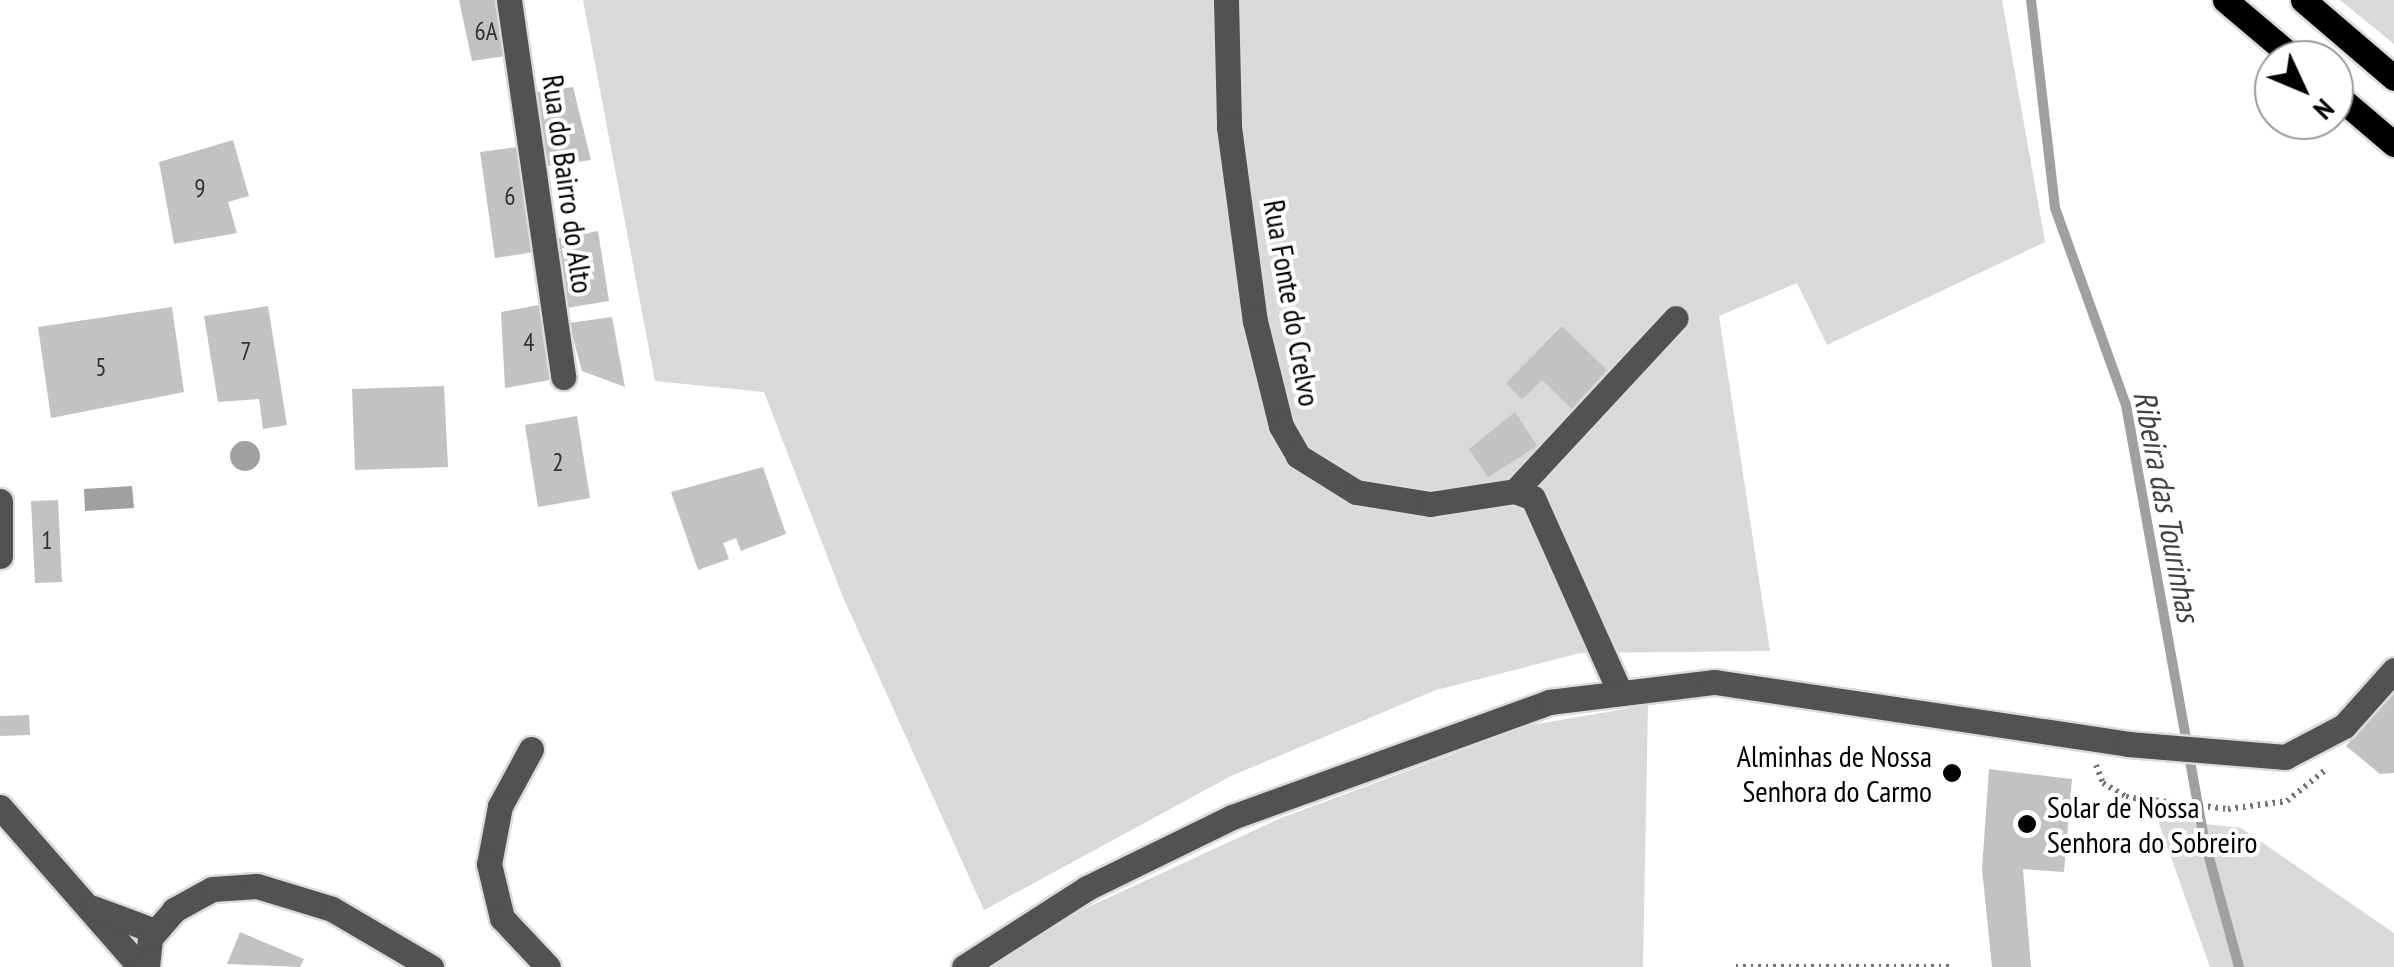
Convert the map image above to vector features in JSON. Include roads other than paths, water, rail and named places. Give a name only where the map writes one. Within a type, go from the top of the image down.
[{"type":"main road","points":[[2226,0],[2273,40]]},
{"type":"main road","points":[[2303,0],[2394,78]]},
{"type":"main road","points":[[2354,110],[2394,144]]},
{"type":"street","name":"Rua do Bairro do Alto","points":[[509,0],[563,377]]},
{"type":"street","name":"Rua Fonte do Crelvo","points":[[1226,0],[1230,127],[1256,321],[1290,441],[1327,479],[1392,502],[1515,491]]},
{"type":"street","points":[[1618,688],[1547,514],[1515,491],[1676,318]]},
{"type":"street","points":[[0,501],[0,556]]},
{"type":"street","points":[[964,967],[1087,888],[1232,818],[1456,730],[1618,688],[1750,686],[2097,740],[2236,756],[2286,757],[2324,742],[2394,670]]},
{"type":"street","points":[[531,749],[492,834],[491,891],[502,918],[548,967]]},
{"type":"street","points":[[0,807],[144,967],[155,931],[212,889],[257,886],[332,909],[431,967]]},
{"type":"street","points":[[84,903],[155,931]]},
{"type":"waterway","name":"Ribeira das Tourinhas","points":[[2031,0],[2055,208],[2126,405],[2204,839],[2239,967]]},
{"type":"place","name":"Alminhas de Nossa Senhora do Carmo","points":[[1952,773]]},
{"type":"place","name":"Solar de Nossa Senhora do Sobreiro","points":[[2027,824]]}]
